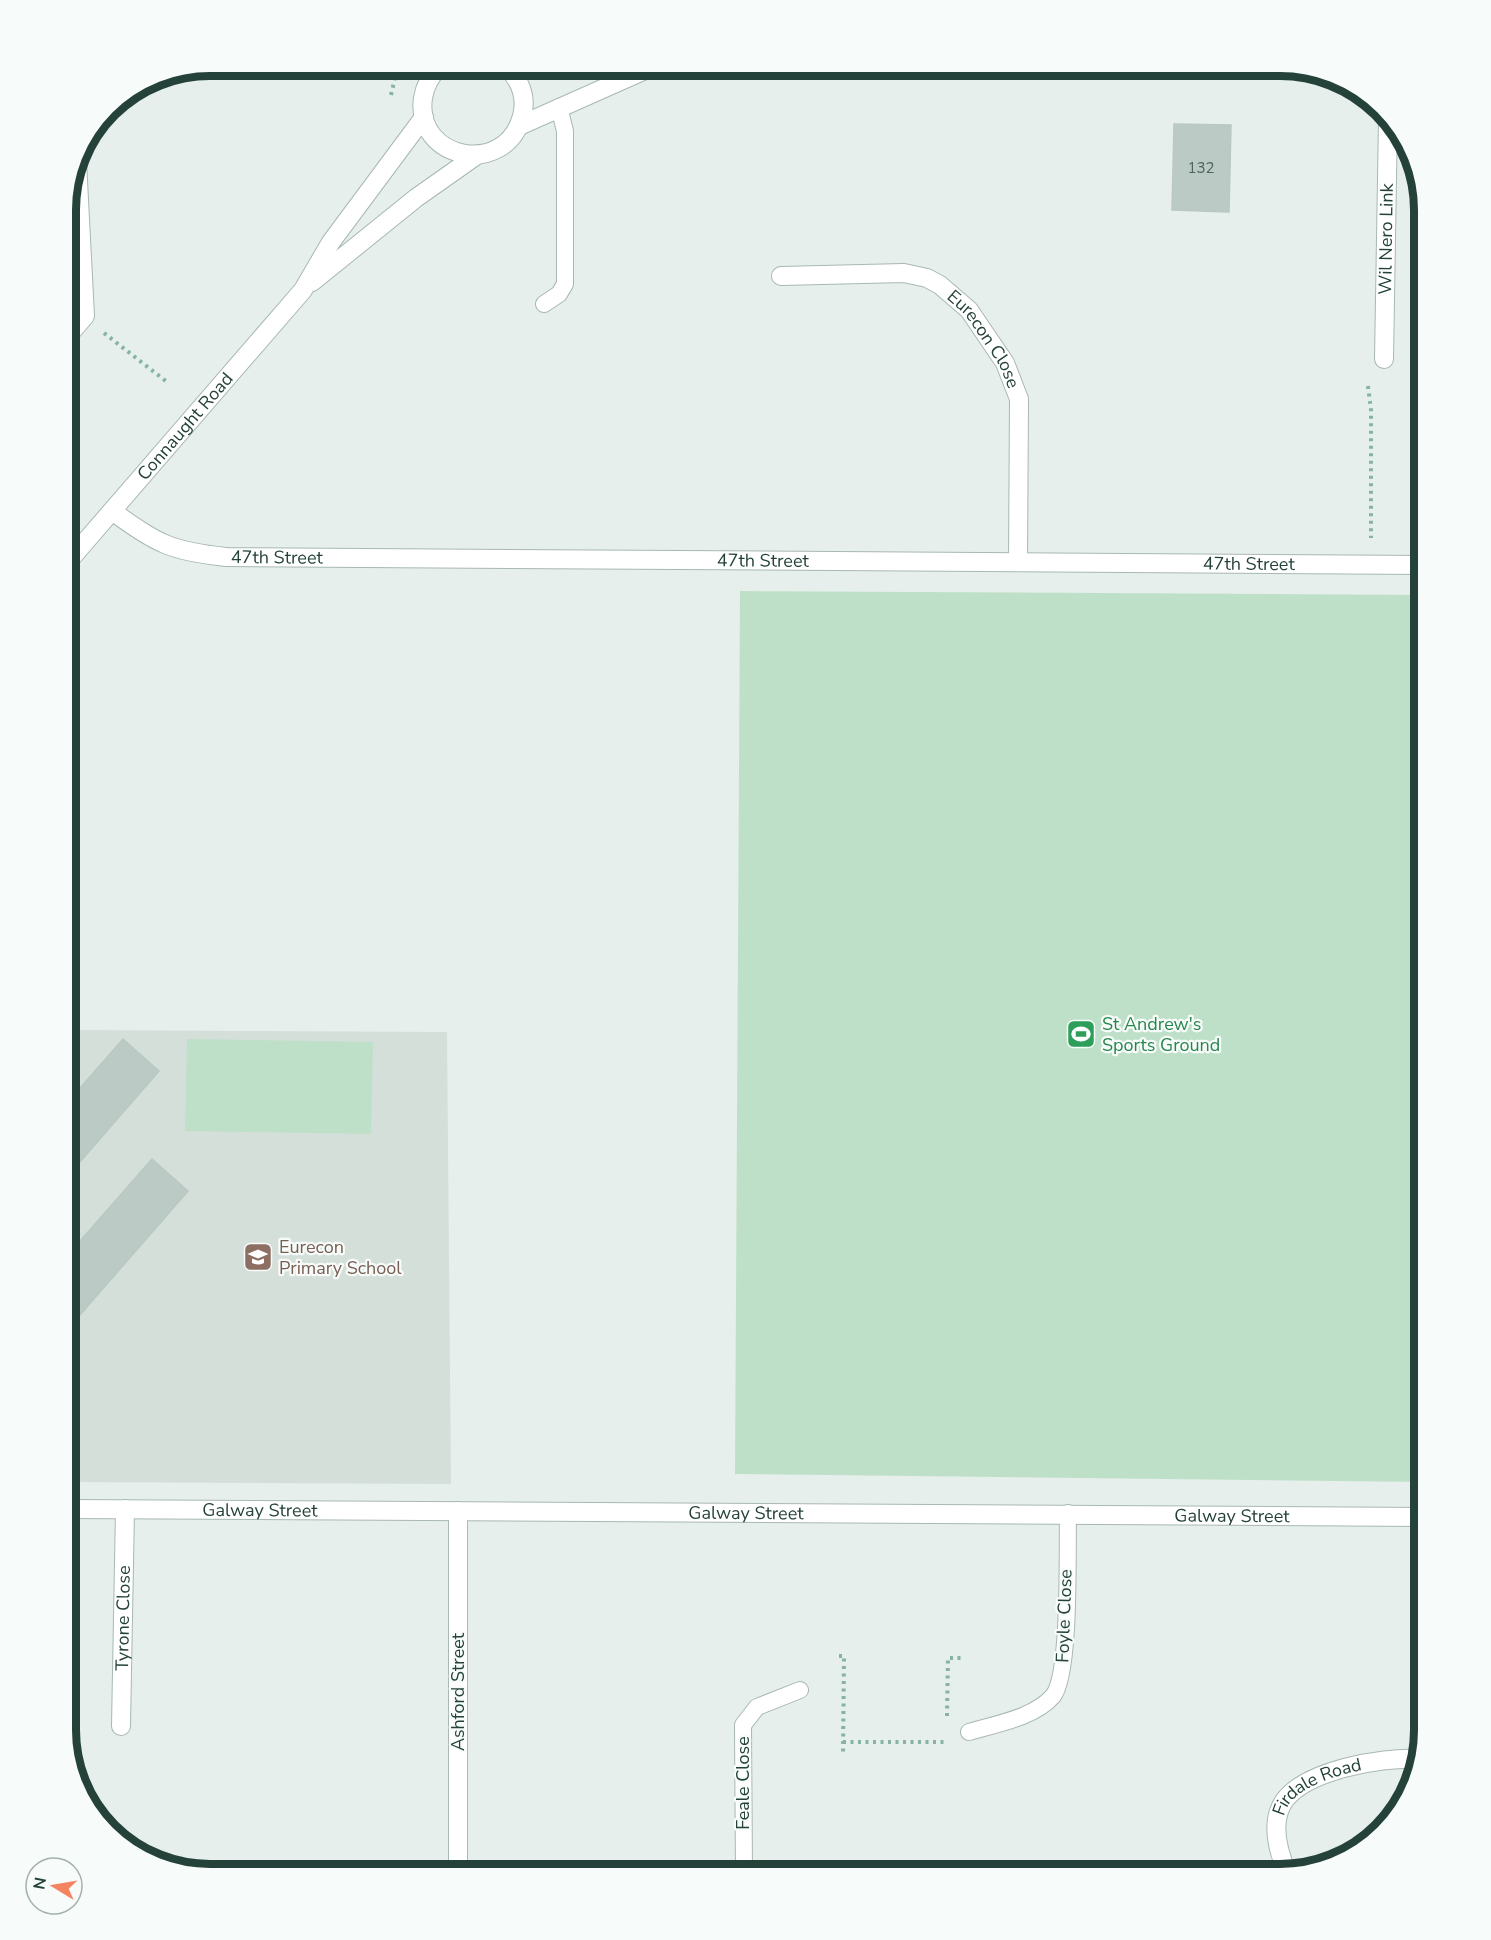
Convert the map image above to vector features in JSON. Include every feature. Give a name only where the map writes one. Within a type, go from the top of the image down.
[{"type":"street","points":[[431,76],[425,90],[424,117],[428,129],[441,145],[460,154],[477,155]]},
{"type":"street","points":[[516,76],[523,93],[524,108],[519,126]]},
{"type":"street","points":[[519,126],[630,76]]},
{"type":"street","name":"Connaught Road","points":[[77,552],[303,290],[332,242],[424,117]]},
{"type":"street","name":"Connaught Road","points":[[303,290],[416,198],[477,155],[509,141],[519,126]]},
{"type":"street","name":"Wil Nero Link","points":[[1384,359],[1388,131]]},
{"type":"street","points":[[77,326],[86,316],[79,189]]},
{"type":"street","name":"Eurecon Close","points":[[781,276],[904,273],[940,285],[969,310],[1005,363],[1019,399],[1018,562]]},
{"type":"street","name":"47th Street","points":[[112,511],[149,538],[168,547],[226,557],[1414,565]]},
{"type":"street","name":"Galway Street","points":[[76,1509],[1068,1513],[1414,1517]]},
{"type":"street","name":"Tyrone Close","points":[[122,1726],[125,1509]]},
{"type":"street","name":"Ashford Street","points":[[458,1511],[458,1864]]},
{"type":"street","name":"Firdale Road","points":[[1285,1864],[1278,1841],[1277,1818],[1284,1801],[1294,1792],[1319,1778],[1359,1764],[1389,1758],[1411,1759]]},
{"type":"lane","points":[[544,304],[559,294],[565,284],[565,131],[559,107]]},
{"type":"lane","name":"Foyle Close","points":[[969,1732],[1041,1707],[1054,1694],[1062,1673],[1064,1648],[1068,1513]]},
{"type":"lane","name":"Feale Close","points":[[744,1864],[743,1725],[757,1707],[800,1690]]},
{"type":"path","points":[[391,95],[395,76]]},
{"type":"path","points":[[107,335],[167,382]]},
{"type":"path","points":[[1368,386],[1371,410],[1371,544]]},
{"type":"path","points":[[839,1656],[844,1656],[843,1755]]},
{"type":"path","points":[[947,1721],[948,1658],[962,1658]]},
{"type":"path","points":[[947,1732],[947,1749]]},
{"type":"path","points":[[843,1742],[947,1743]]},
{"type":"shaded area","name":"Eurecon Primary School","points":[[76,1030],[447,1032],[451,1484],[76,1482]]},
{"type":"green space","name":"St Andrew's Sports Ground","points":[[740,591],[1414,595],[1414,1482],[735,1474]]},
{"type":"green space","points":[[187,1039],[373,1042],[371,1134],[185,1131]]},
{"type":"building","points":[[1174,124],[1231,125],[1229,212],[1172,210]]},
{"type":"building","points":[[123,1039],[159,1071],[76,1166],[76,1092]]},
{"type":"building","points":[[152,1159],[188,1191],[76,1319],[76,1245]]},
{"type":"place","name":"St Andrew's Sports Ground","points":[[1081,1034]]},
{"type":"place","name":"Eurecon Primary School","points":[[258,1257]]}]
